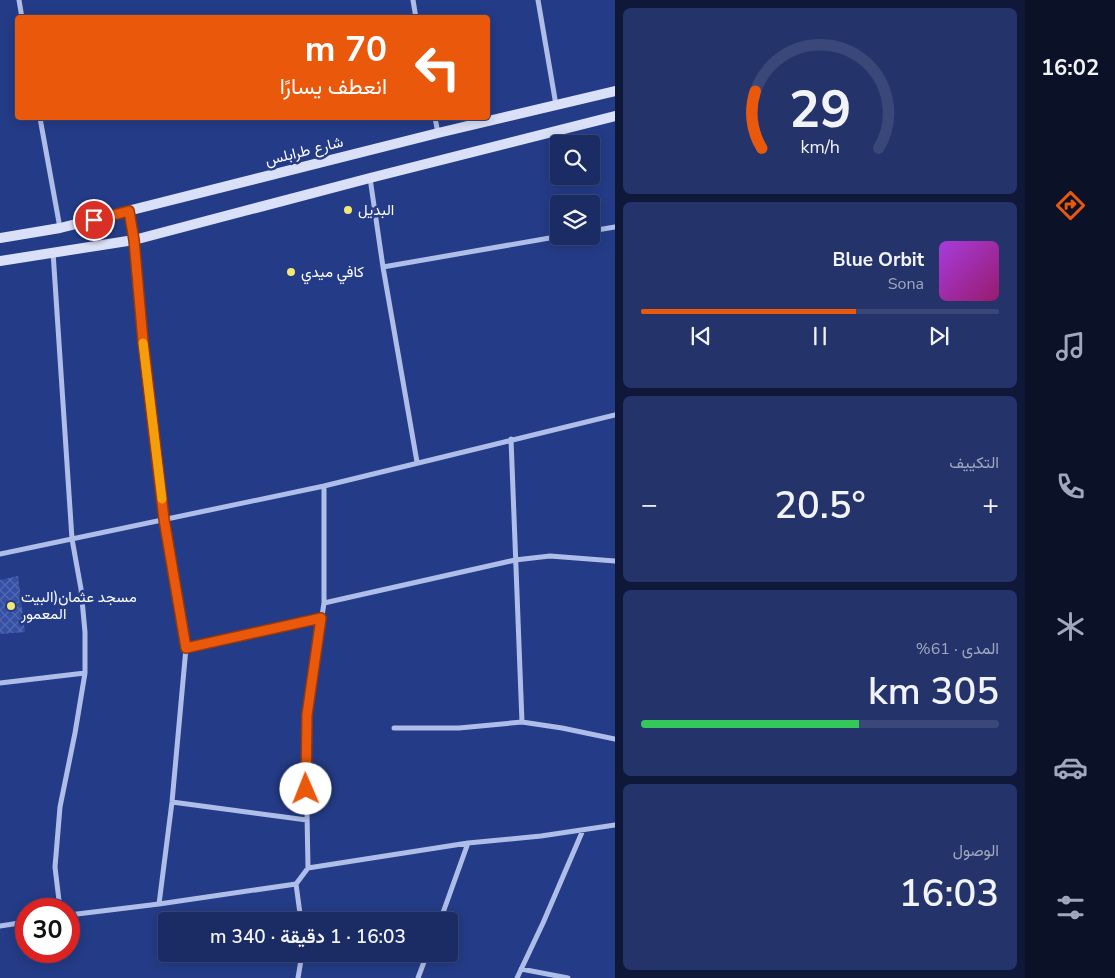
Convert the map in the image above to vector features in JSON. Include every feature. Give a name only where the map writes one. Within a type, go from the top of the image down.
[{"type":"main road","name":"شارع طرابلس","points":[[0,238],[60,228],[438,133],[615,91]]},
{"type":"main road","points":[[0,261],[134,240],[615,116]]},
{"type":"street","points":[[19,0],[22,15]]},
{"type":"street","points":[[413,0],[416,15]]},
{"type":"street","points":[[538,0],[556,106]]},
{"type":"street","points":[[40,120],[60,228]]},
{"type":"street","points":[[435,120],[438,133]]},
{"type":"street","points":[[370,178],[382,267],[417,462]]},
{"type":"street","points":[[129,211],[134,240],[143,341],[164,519],[186,648],[172,802],[159,904]]},
{"type":"street","points":[[600,230],[615,227]]},
{"type":"street","points":[[382,267],[550,238]]},
{"type":"street","points":[[53,252],[72,539],[84,608],[85,673],[60,807],[55,867],[59,898]]},
{"type":"street","points":[[0,554],[324,486],[615,415]]},
{"type":"street","points":[[511,439],[522,722]]},
{"type":"street","points":[[300,912],[296,884],[308,868],[307,715],[324,603],[324,486]]},
{"type":"street","points":[[324,603],[515,560],[550,556],[615,561]]},
{"type":"street","points":[[186,648],[321,618]]},
{"type":"street","points":[[0,683],[85,673]]},
{"type":"street","points":[[394,728],[460,728],[522,722],[562,728],[615,740]]},
{"type":"street","points":[[172,802],[307,820]]},
{"type":"street","points":[[308,868],[468,843],[583,830],[614,823]]},
{"type":"street","points":[[517,978],[583,830]]},
{"type":"street","points":[[443,912],[468,843]]},
{"type":"street","points":[[80,914],[296,884]]},
{"type":"street","points":[[0,926],[15,924]]},
{"type":"street","points":[[298,978],[301,962]]},
{"type":"street","points":[[418,978],[425,962]]},
{"type":"street","points":[[522,969],[568,978]]},
{"type":"building","name":"مسجد عثمان(البيت المعمور","points":[[18,576],[25,632],[0,634],[0,580]]},
{"type":"slow traffic","points":[[143,343],[162,499]]},
{"type":"place","name":"البديل","points":[[348,210]]},
{"type":"place","name":"كافي ميدي","points":[[291,272]]},
{"type":"place","name":"مسجد عثمان(البيت المعمور","points":[[11,606]]},
{"type":"route","points":[[94,220],[129,211],[134,240],[143,341],[164,519],[186,648],[321,618],[307,715],[306,789]]}]
